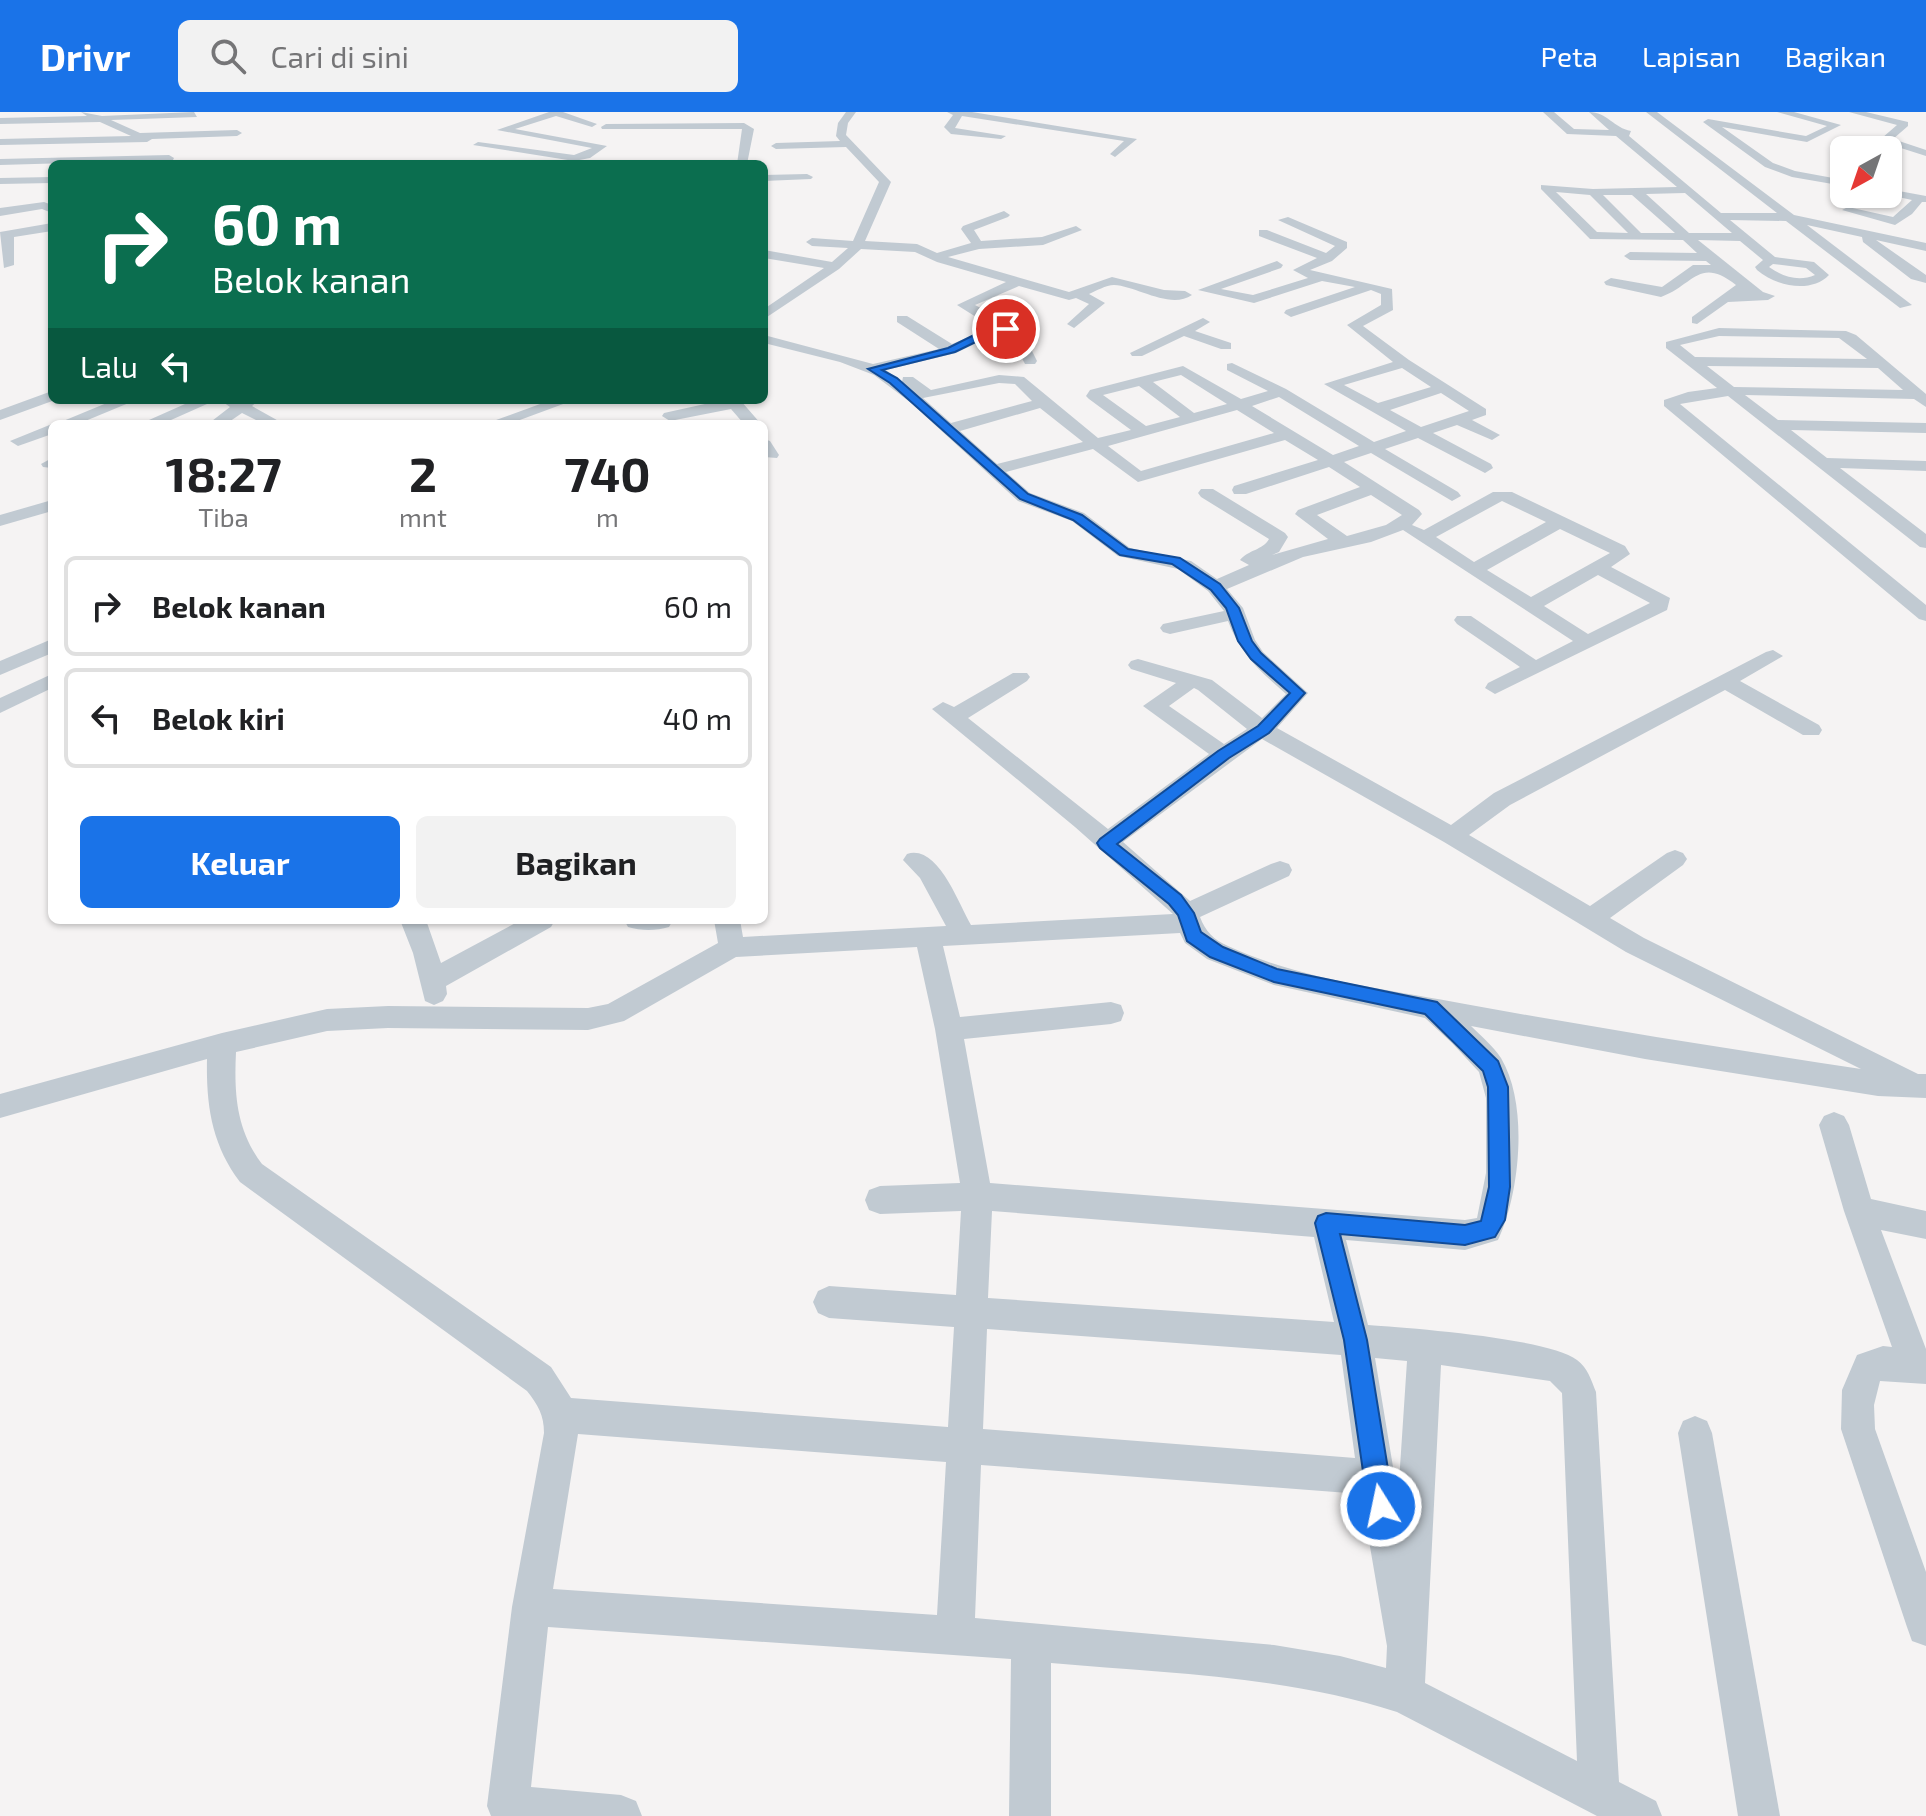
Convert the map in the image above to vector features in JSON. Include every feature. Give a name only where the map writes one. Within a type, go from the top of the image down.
[{"type":"street","points":[[86,112],[174,151],[164,160]]},
{"type":"street","points":[[566,112],[597,121],[611,134],[613,145],[584,160]]},
{"type":"street","points":[[636,127],[658,112]]},
{"type":"street","points":[[684,126],[704,112]]},
{"type":"street","points":[[724,125],[743,112]]},
{"type":"street","points":[[768,312],[835,266],[857,246],[885,182],[840,130],[851,112]]},
{"type":"street","points":[[1548,112],[1571,132],[1626,133]]},
{"type":"street","points":[[1594,112],[1626,133],[1731,216],[1772,264],[1773,276],[1795,281],[1821,279],[1821,272]]},
{"type":"street","points":[[1609,112],[1626,133]]},
{"type":"street","points":[[1651,112],[1905,305]]},
{"type":"street","points":[[1697,112],[1769,165],[1792,174],[1830,181]]},
{"type":"street","points":[[1708,122],[1789,138],[1811,138],[1835,123],[1782,112]]},
{"type":"street","points":[[1854,112],[1904,124],[1886,139],[1926,153]]},
{"type":"street","points":[[502,130],[602,146],[586,156],[574,158],[478,145],[502,130],[556,113],[636,127],[724,125],[749,129],[743,160]]},
{"type":"street","points":[[1013,136],[951,131],[949,127],[956,113],[1132,139],[1115,154]]},
{"type":"street","points":[[0,121],[194,115]]},
{"type":"street","points":[[1740,115],[1822,132]]},
{"type":"street","points":[[545,137],[597,121]]},
{"type":"street","points":[[999,136],[1010,122]]},
{"type":"street","points":[[0,142],[237,133]]},
{"type":"street","points":[[1663,133],[1730,137],[1764,146]]},
{"type":"street","points":[[776,146],[849,144]]},
{"type":"street","points":[[1902,154],[1914,150]]},
{"type":"street","points":[[84,160],[169,158]]},
{"type":"street","points":[[0,162],[48,161]]},
{"type":"street","points":[[768,178],[807,177]]},
{"type":"street","points":[[0,181],[48,180]]},
{"type":"street","points":[[1716,182],[1742,182]]},
{"type":"street","points":[[1690,184],[1593,192],[1545,187],[1590,235],[1743,237]]},
{"type":"street","points":[[1690,184],[1717,216],[1772,264]]},
{"type":"street","points":[[16,195],[48,189]]},
{"type":"street","points":[[1634,190],[1709,257],[1759,296]]},
{"type":"street","points":[[1593,192],[1639,237]]},
{"type":"street","points":[[1902,194],[1922,198]]},
{"type":"street","points":[[1848,210],[1895,221],[1922,198]]},
{"type":"street","points":[[0,212],[44,205],[48,208]]},
{"type":"street","points":[[1881,208],[1907,213]]},
{"type":"street","points":[[978,245],[967,229],[1004,215]]},
{"type":"street","points":[[1717,216],[1788,217],[1926,247]]},
{"type":"street","points":[[3,233],[48,218]]},
{"type":"street","points":[[1284,220],[1343,245],[1328,258],[1299,270]]},
{"type":"street","points":[[3,233],[48,227]]},
{"type":"street","points":[[935,257],[978,245],[1043,241],[1076,230]]},
{"type":"street","points":[[1858,232],[1916,276],[1926,279]]},
{"type":"street","points":[[3,233],[8,265]]},
{"type":"street","points":[[1263,233],[1328,258]]},
{"type":"street","points":[[812,242],[917,248],[935,257],[1061,295],[1079,294],[1112,281],[1164,294],[1185,295]]},
{"type":"street","points":[[768,255],[835,266]]},
{"type":"street","points":[[1630,256],[1709,257]]},
{"type":"street","points":[[1240,490],[1459,420],[1481,410],[1404,363],[1354,325],[1388,306],[1387,292],[1372,285],[1317,279],[1299,270],[1254,257],[1252,273]]},
{"type":"street","points":[[1611,282],[1663,292],[1676,276],[1698,268],[1725,269],[1772,264],[1810,265],[1821,272],[1863,273]]},
{"type":"street","points":[[1277,265],[1205,290],[1254,299],[1317,279]]},
{"type":"street","points":[[1618,265],[1644,270]]},
{"type":"street","points":[[1728,298],[1810,294],[1795,281]]},
{"type":"street","points":[[1000,329],[996,322],[964,305],[1016,282]]},
{"type":"street","points":[[1697,320],[1743,283]]},
{"type":"street","points":[[1291,313],[1372,285]]},
{"type":"street","points":[[1074,324],[1098,303],[1079,294]]},
{"type":"street","points":[[768,301],[779,305]]},
{"type":"street","points":[[902,319],[951,350]]},
{"type":"street","points":[[1203,322],[1137,353],[1183,370],[1413,514],[1402,523],[1373,535],[1306,549],[1210,583]]},
{"type":"street","points":[[873,369],[951,350],[1000,329],[1017,334],[1030,361]]},
{"type":"street","points":[[1182,331],[1226,346]]},
{"type":"street","points":[[1922,399],[1851,338],[1841,334],[1719,332],[1671,345],[1926,543]]},
{"type":"street","points":[[768,340],[873,369],[893,380],[1024,497],[1078,517],[1124,552],[1176,561],[1210,583],[1236,614],[1245,641],[1256,656],[1298,693],[1263,730],[1224,754],[1106,843]]},
{"type":"street","points":[[1689,361],[1880,364]]},
{"type":"street","points":[[1404,363],[1331,384],[1485,468]]},
{"type":"street","points":[[1232,367],[1281,392],[1452,496]]},
{"type":"street","points":[[1143,431],[1094,396],[1100,391],[1183,370]]},
{"type":"street","points":[[902,375],[928,395],[999,379],[1016,379],[1132,474],[1143,477],[1287,434]]},
{"type":"street","points":[[1140,380],[1192,419]]},
{"type":"street","points":[[1376,409],[1443,388]]},
{"type":"street","points":[[1922,399],[1727,391],[1669,403],[1926,615]]},
{"type":"street","points":[[994,470],[1192,419],[1281,392]]},
{"type":"street","points":[[0,415],[48,397]]},
{"type":"street","points":[[956,427],[1043,403]]},
{"type":"street","points":[[57,404],[76,420]]},
{"type":"street","points":[[83,420],[119,404]]},
{"type":"street","points":[[158,420],[198,404]]},
{"type":"street","points":[[221,420],[239,404]]},
{"type":"street","points":[[242,404],[269,420]]},
{"type":"street","points":[[526,420],[558,404]]},
{"type":"street","points":[[670,416],[724,404]]},
{"type":"street","points":[[735,404],[749,420]]},
{"type":"street","points":[[1459,420],[1492,435]]},
{"type":"street","points":[[1771,425],[1926,428]]},
{"type":"street","points":[[18,441],[48,430]]},
{"type":"street","points":[[1821,463],[1926,466]]},
{"type":"street","points":[[1903,466],[1926,482]]},
{"type":"street","points":[[1344,542],[1304,514],[1373,488]]},
{"type":"street","points":[[1207,493],[1279,537],[1279,541],[1254,558],[1210,583]]},
{"type":"street","points":[[1423,537],[1499,496],[1513,498],[1619,550],[1621,554],[1531,605]]},
{"type":"street","points":[[0,521],[48,506]]},
{"type":"street","points":[[1475,569],[1559,522]]},
{"type":"street","points":[[1402,523],[1586,641]]},
{"type":"street","points":[[1495,688],[1663,602],[1597,567]]},
{"type":"street","points":[[1170,628],[1236,614]]},
{"type":"street","points":[[1464,620],[1533,667]]},
{"type":"street","points":[[0,669],[48,647]]},
{"type":"street","points":[[1452,836],[1502,799],[1773,656]]},
{"type":"street","points":[[1138,665],[1205,685],[1263,730],[1682,970],[1769,1008],[1924,1086]]},
{"type":"street","points":[[1020,677],[949,713],[1175,900],[1194,936],[1216,952],[1274,975],[1355,994],[1645,1048],[1878,1084],[1924,1086]]},
{"type":"street","points":[[0,706],[48,682]]},
{"type":"street","points":[[1726,682],[1811,730]]},
{"type":"street","points":[[1184,687],[1154,706],[1224,754]]},
{"type":"street","points":[[1592,918],[1675,859]]},
{"type":"street","points":[[915,860],[929,872],[964,936]]},
{"type":"street","points":[[0,1106],[222,1044],[327,1020],[436,1017],[588,1019],[604,1016],[626,1007],[732,947],[964,936],[1187,918],[1280,870]]},
{"type":"street","points":[[414,924],[433,980],[436,1017]]},
{"type":"street","points":[[433,980],[535,924]]},
{"type":"street","points":[[728,924],[732,947]]},
{"type":"street","points":[[928,938],[949,1029],[977,1196],[955,1636]]},
{"type":"street","points":[[880,1200],[977,1196],[1465,1235],[1487,1230],[1494,1220],[1500,1174],[1498,1087],[1491,1067],[1431,1007]]},
{"type":"street","points":[[949,1029],[1111,1013]]},
{"type":"street","points":[[222,1044],[220,1094],[224,1123],[238,1159],[290,1203],[539,1379],[552,1395],[562,1415],[531,1607],[508,1806],[621,1816]]},
{"type":"street","points":[[1834,1125],[1859,1211],[1921,1366],[1883,1363],[1869,1367],[1862,1379],[1855,1408],[1858,1429],[1926,1627]]},
{"type":"street","points":[[1859,1211],[1926,1225]]},
{"type":"street","points":[[1326,1223],[1355,1340],[1407,1646]]},
{"type":"street","points":[[829,1302],[1425,1346],[1554,1365],[1575,1380],[1579,1392],[1599,1793]]},
{"type":"street","points":[[1404,1694],[1425,1346]]},
{"type":"street","points":[[562,1415],[1376,1477]]},
{"type":"street","points":[[1695,1433],[1759,1816]]},
{"type":"street","points":[[531,1607],[1031,1640],[1304,1669],[1362,1679],[1404,1694],[1641,1816]]},
{"type":"street","points":[[1030,1816],[1031,1640]]},
{"type":"route","points":[[1006,329],[990,331],[951,350],[873,369],[893,380],[1024,497],[1089,523],[1124,552],[1176,561],[1215,587],[1233,608],[1245,641],[1263,665],[1295,687],[1298,693],[1263,730],[1224,754],[1106,843],[1175,900],[1186,913],[1194,936],[1216,952],[1274,975],[1355,994],[1431,1007],[1491,1067],[1498,1087],[1500,1187],[1494,1220],[1487,1230],[1465,1235],[1326,1223],[1355,1340],[1381,1506]]}]
